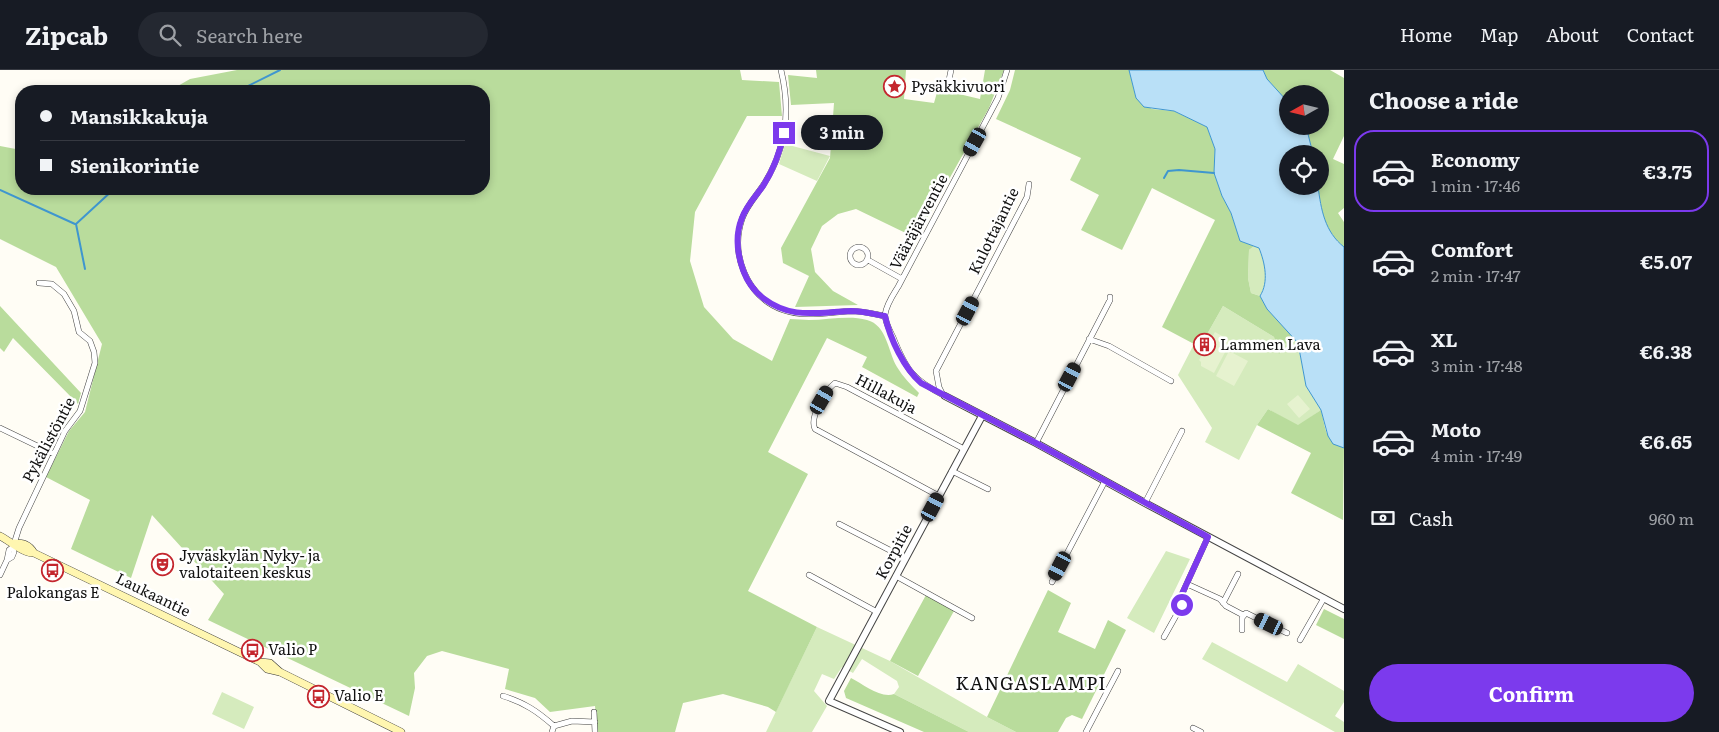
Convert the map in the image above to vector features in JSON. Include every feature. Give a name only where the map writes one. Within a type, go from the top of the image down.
[{"type":"main road","name":"Laukaantie","points":[[0,536],[13,545],[23,543],[34,553],[260,662],[270,663],[280,672],[402,732]]},
{"type":"street","points":[[781,70],[786,102],[781,148],[774,167],[742,218],[738,234],[738,250],[745,276],[760,296],[772,305],[784,310],[814,314],[866,312],[885,316],[902,359],[909,371],[921,383],[1344,609]]},
{"type":"street","points":[[948,85],[951,70]]},
{"type":"street","name":"Vääräjärventie","points":[[885,316],[902,279],[998,98],[1008,70]]},
{"type":"street","name":"Kulottajantie","points":[[944,396],[939,387],[936,371],[1027,197],[1029,184]]},
{"type":"street","points":[[868,260],[902,279]]},
{"type":"street","name":"Pykälistöntie","points":[[0,575],[7,560],[12,557],[14,552],[13,545],[19,528],[65,431],[80,411],[85,400],[95,364],[94,352],[90,341],[79,332],[74,311],[64,294],[52,284],[39,282]]},
{"type":"street","points":[[1036,443],[1110,297]]},
{"type":"street","points":[[1089,339],[1109,346],[1170,381]]},
{"type":"street","name":"Hillakuja","points":[[939,496],[815,429],[813,425],[815,413],[830,387],[835,383],[847,387],[964,449]]},
{"type":"street","name":"Korpitie","points":[[900,732],[829,701],[982,416]]},
{"type":"street","points":[[0,428],[54,454]]},
{"type":"street","points":[[1145,503],[1182,431]]},
{"type":"street","points":[[952,471],[988,489]]},
{"type":"street","points":[[1052,582],[1105,481]]},
{"type":"street","points":[[839,524],[906,558]]},
{"type":"street","points":[[1164,637],[1182,605],[1182,594],[1208,537]]},
{"type":"street","points":[[1223,602],[1238,574]]},
{"type":"street","points":[[809,575],[877,612]]},
{"type":"street","points":[[896,576],[972,618]]},
{"type":"street","points":[[1187,584],[1220,599],[1226,606],[1243,615],[1249,614],[1287,633]]},
{"type":"street","points":[[1300,640],[1324,598]]},
{"type":"street","points":[[1242,630],[1243,615]]},
{"type":"street","points":[[1086,732],[1118,671]]},
{"type":"street","points":[[503,696],[521,702],[535,710],[554,726]]},
{"type":"street","points":[[594,712],[595,732]]},
{"type":"street","points":[[554,726],[572,722],[595,722]]},
{"type":"street","points":[[552,732],[554,726]]},
{"type":"street","points":[[1193,728],[1201,732]]},
{"type":"green space","points":[[237,70],[740,70],[742,80],[779,82],[782,116],[747,116],[695,212],[690,261],[704,307],[733,339],[772,361],[790,319],[853,318],[867,320],[879,327],[897,367],[904,378],[919,393],[917,397],[862,367],[867,357],[827,338],[768,452],[808,474],[748,591],[817,627],[776,712],[768,707],[723,694],[683,703],[675,732],[597,732],[595,706],[550,712],[535,698],[505,689],[509,669],[442,651],[427,656],[414,673],[415,688],[409,716],[208,620],[224,594],[152,515],[131,578],[71,549],[90,500],[46,477],[69,431],[85,412],[102,344],[56,267],[0,239],[0,146],[15,149],[15,195],[490,195],[490,85],[180,85],[190,79]]},
{"type":"green space","points":[[816,70],[906,70],[904,99],[934,103],[938,89],[980,99],[985,70],[1004,70],[989,108],[916,238],[856,209],[838,214],[822,226],[811,249],[815,272],[833,291],[858,305],[795,307],[809,276],[783,263],[781,248],[830,158],[834,103],[791,105],[788,75],[817,78]]},
{"type":"green space","points":[[1015,70],[1129,70],[1136,98],[1152,109],[1174,111],[1207,127],[1215,149],[1214,173],[1222,196],[1231,213],[1240,241],[1254,246],[1249,250],[1248,278],[1251,293],[1260,296],[1267,309],[1291,335],[1279,354],[1274,337],[1223,306],[1201,345],[1194,344],[1162,327],[1215,220],[1152,188],[1122,250],[1081,230],[1099,195],[1070,180],[1081,158],[996,119],[1010,90]]},
{"type":"green space","points":[[1263,70],[1330,70],[1344,78],[1344,136],[1333,159],[1344,164],[1344,208],[1338,213],[1344,222],[1344,247],[1332,235],[1328,227],[1320,195],[1329,195],[1329,145],[1311,145],[1308,135],[1329,135],[1329,85],[1279,85],[1279,92],[1267,79]]},
{"type":"green space","points":[[785,144],[830,156],[817,181],[779,164]]},
{"type":"green space","points":[[1254,246],[1259,248],[1265,272],[1263,290],[1260,296],[1251,293],[1248,278],[1249,250]]},
{"type":"green space","points":[[0,306],[81,393],[78,404],[13,338],[4,352],[0,348]]},
{"type":"green space","points":[[1223,306],[1274,337],[1280,353],[1291,335],[1298,343],[1306,386],[1321,410],[1298,426],[1268,409],[1257,425],[1239,460],[1205,442],[1212,428],[1178,375],[1194,344],[1201,345]]},
{"type":"green space","points":[[1215,332],[1231,341],[1214,373],[1201,366],[1199,360]]},
{"type":"green space","points":[[1229,351],[1248,361],[1234,386],[1216,376]]},
{"type":"green space","points":[[1298,395],[1310,409],[1299,418],[1287,404]]},
{"type":"green space","points":[[1268,409],[1298,425],[1321,410],[1329,437],[1337,445],[1344,448],[1343,520],[1291,493],[1311,453],[1257,425]]},
{"type":"green space","points":[[1166,551],[1190,559],[1154,633],[1127,618]]},
{"type":"green space","points":[[1048,590],[1071,603],[1058,632],[1095,649],[1108,620],[1126,630],[1082,719],[1072,715],[1066,718],[1058,732],[1016,732],[987,717]]},
{"type":"green space","points":[[926,595],[954,611],[918,676],[890,661]]},
{"type":"green space","points":[[1324,609],[1344,619],[1344,639],[1316,625]]},
{"type":"green space","points":[[817,627],[890,661],[1016,732],[969,732],[894,694],[899,687],[897,681],[862,659],[853,673],[842,667],[834,679],[822,674],[814,691],[827,706],[812,732],[766,732]]},
{"type":"green space","points":[[1212,642],[1287,682],[1298,664],[1344,691],[1344,702],[1335,716],[1344,722],[1344,732],[1335,732],[1202,659]]},
{"type":"green space","points":[[851,678],[878,693],[894,694],[969,732],[924,732],[846,698],[844,691]]},
{"type":"green space","points":[[222,692],[254,707],[244,729],[212,714]]},
{"type":"water","points":[[1129,70],[1263,70],[1267,79],[1279,92],[1279,135],[1308,135],[1311,145],[1279,145],[1279,195],[1320,195],[1328,227],[1332,235],[1344,247],[1344,448],[1333,444],[1328,436],[1321,410],[1306,386],[1298,343],[1267,309],[1260,296],[1265,279],[1261,254],[1259,248],[1240,241],[1231,213],[1222,196],[1214,173],[1215,149],[1207,127],[1174,111],[1144,107],[1136,98]]},
{"type":"waterway","points":[[250,85],[280,70]]},
{"type":"waterway","points":[[1164,178],[1168,171],[1214,173]]},
{"type":"waterway","points":[[0,190],[75,224]]},
{"type":"waterway","points":[[85,269],[76,224],[107,195]]},
{"type":"place","name":"Pysäkkivuori","points":[[895,87]]},
{"type":"place","name":"Lammen Lava","points":[[1204,345]]},
{"type":"place","name":"Jyväskylän Nyky- ja valotaiteen keskus","points":[[163,565]]},
{"type":"place","name":"Palokangas E","points":[[53,570]]},
{"type":"place","name":"Valio P","points":[[252,650]]},
{"type":"place","name":"Valio E","points":[[318,696]]},
{"type":"district","name":"KANGASLAMPI","points":[[1031,684]]},
{"type":"route","points":[[784,133],[774,167],[750,203],[742,218],[738,234],[739,259],[751,286],[772,305],[784,310],[814,314],[851,311],[885,316],[902,359],[909,371],[921,383],[1036,443],[1208,537],[1182,594],[1182,605]]}]
